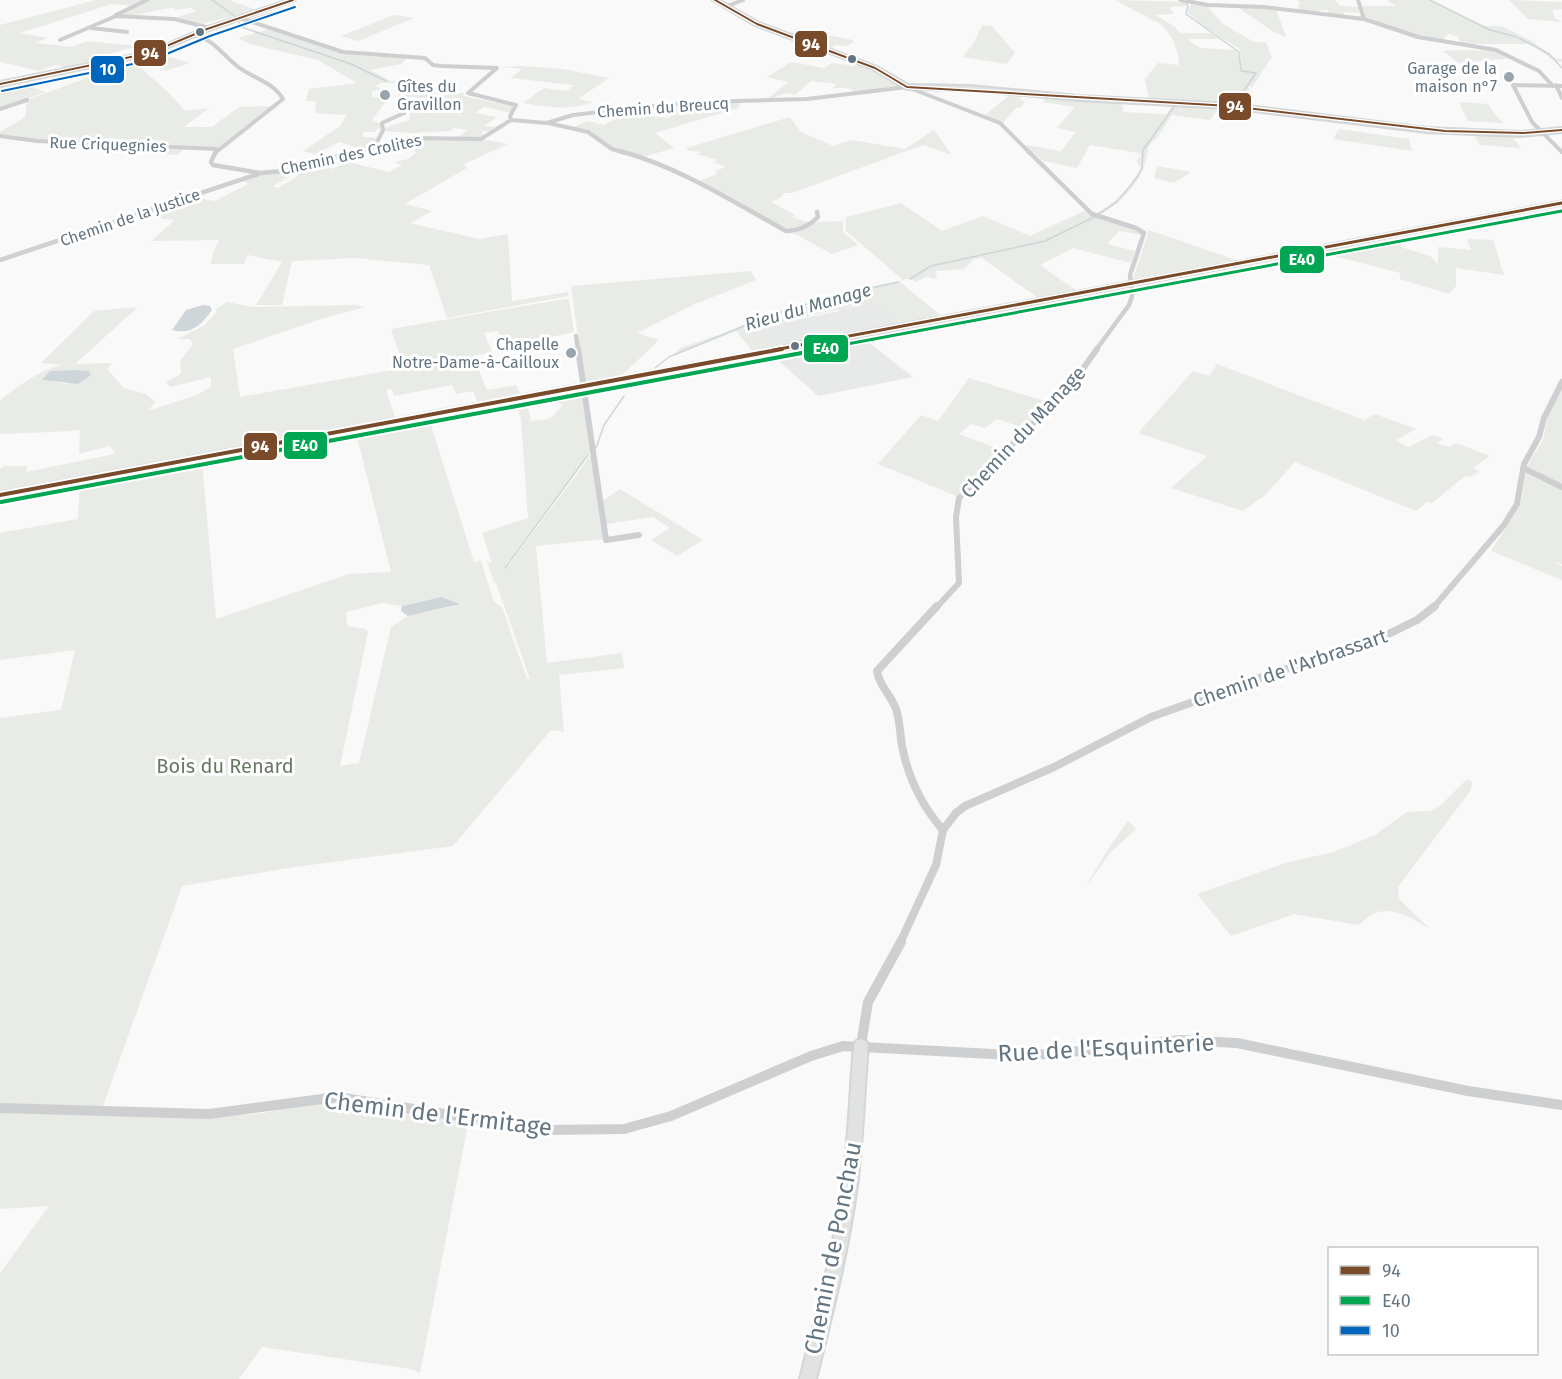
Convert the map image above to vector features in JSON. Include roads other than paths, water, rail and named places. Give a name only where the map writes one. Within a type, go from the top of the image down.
[{"type":"main road","points":[[0,495],[1562,203]]},
{"type":"street","points":[[60,39],[116,16],[147,0]]},
{"type":"street","points":[[0,84],[150,52],[194,35],[207,27],[293,0]]},
{"type":"street","points":[[715,0],[762,26],[874,68],[907,87],[969,88],[1078,98],[1230,106],[1427,130],[1510,134],[1562,130]]},
{"type":"street","points":[[724,7],[743,0]]},
{"type":"street","points":[[1180,0],[1208,5],[1264,7],[1364,19],[1418,37],[1496,50],[1539,71],[1554,85],[1562,98]]},
{"type":"street","points":[[1358,0],[1364,19]]},
{"type":"street","points":[[249,21],[272,14]]},
{"type":"street","points":[[116,16],[165,18],[207,27]]},
{"type":"street","points":[[240,18],[348,53],[425,58],[436,66],[497,68],[468,93],[516,105],[509,118],[511,120]]},
{"type":"street","points":[[89,28],[127,32]]},
{"type":"street","points":[[194,35],[204,38],[238,67],[275,88],[283,99],[217,149]]},
{"type":"street","points":[[1562,86],[1513,85],[1531,119],[1562,152]]},
{"type":"street","name":"Chemin du Breucq","points":[[511,120],[547,123],[579,114],[667,105],[816,99],[907,87]]},
{"type":"street","name":"Chemin du Manage","points":[[907,87],[1000,123],[1092,214],[1143,231],[1144,236],[1132,266],[1129,284],[1132,296],[1129,305],[1072,384],[959,498],[957,509],[961,570],[959,583],[877,671],[880,683],[897,711],[901,744],[911,777],[923,804],[943,830]]},
{"type":"street","points":[[0,110],[27,100]]},
{"type":"street","points":[[375,146],[383,130],[382,123],[404,113]]},
{"type":"street","name":"Chemin des Crolites","points":[[217,149],[211,162],[213,165],[260,174],[309,166],[375,146],[426,137],[481,139],[511,120]]},
{"type":"street","points":[[547,123],[588,132],[614,150],[650,159],[788,232],[794,232],[814,222],[818,217],[818,212]]},
{"type":"street","name":"Rue Criquegnies","points":[[0,136],[36,141],[217,149]]},
{"type":"street","name":"Chemin de la Justice","points":[[0,260],[260,174]]},
{"type":"street","points":[[576,336],[606,540],[639,535]]},
{"type":"street","name":"Chemin de l'Arbrassart","points":[[943,830],[956,813],[974,801],[1054,767],[1151,717],[1286,669],[1356,650],[1417,620],[1440,602],[1497,537],[1517,504],[1523,468],[1539,437],[1546,412],[1562,382]]},
{"type":"street","points":[[1523,468],[1562,487]]},
{"type":"street","points":[[861,1046],[868,1002],[907,931],[927,888],[936,865],[943,830]]},
{"type":"street","name":"Rue de l'Esquinterie","points":[[861,1046],[1011,1055],[1052,1054],[1180,1040],[1207,1040],[1285,1051],[1468,1091],[1562,1105]]},
{"type":"street","name":"Chemin de l'Ermitage","points":[[0,1108],[220,1113],[313,1098],[337,1097],[547,1130],[624,1129],[672,1116],[830,1049],[861,1046]]},
{"type":"street","name":"Chemin de Ponchau","points":[[808,1379],[834,1272],[846,1208],[853,1160],[861,1046]]},
{"type":"waterway","points":[[212,0],[236,17]]},
{"type":"waterway","name":"Rieu du Manage","points":[[1179,0],[1186,2],[1188,6],[1186,14],[1239,52],[1241,71],[1256,73],[1236,102],[1222,104]]},
{"type":"waterway","points":[[1430,0],[1490,30],[1517,37]]},
{"type":"waterway","points":[[238,20],[241,27],[351,64],[386,81]]},
{"type":"waterway","points":[[1519,38],[1549,54],[1562,68]]},
{"type":"waterway","name":"Rieu du Manage","points":[[1098,214],[1117,202],[1138,176],[1142,169],[1143,150],[1176,104]]},
{"type":"waterway","name":"Rieu du Manage","points":[[910,279],[931,266],[1045,241],[1094,217]]},
{"type":"waterway","name":"Rieu du Manage","points":[[655,368],[669,357],[768,316],[827,298],[898,282]]},
{"type":"waterway","name":"Rieu du Manage","points":[[596,448],[604,425],[624,396]]},
{"type":"waterway","name":"Rieu du Manage","points":[[505,568],[588,455]]},
{"type":"place","name":"Garage de la maison n°7","points":[[1509,77]]},
{"type":"place","name":"Gîtes du Gravillon","points":[[385,95]]},
{"type":"place","name":"Chapelle Notre-Dame-à-Cailloux","points":[[571,353]]},
{"type":"park label","name":"Bois du Renard","points":[[225,766]]}]
